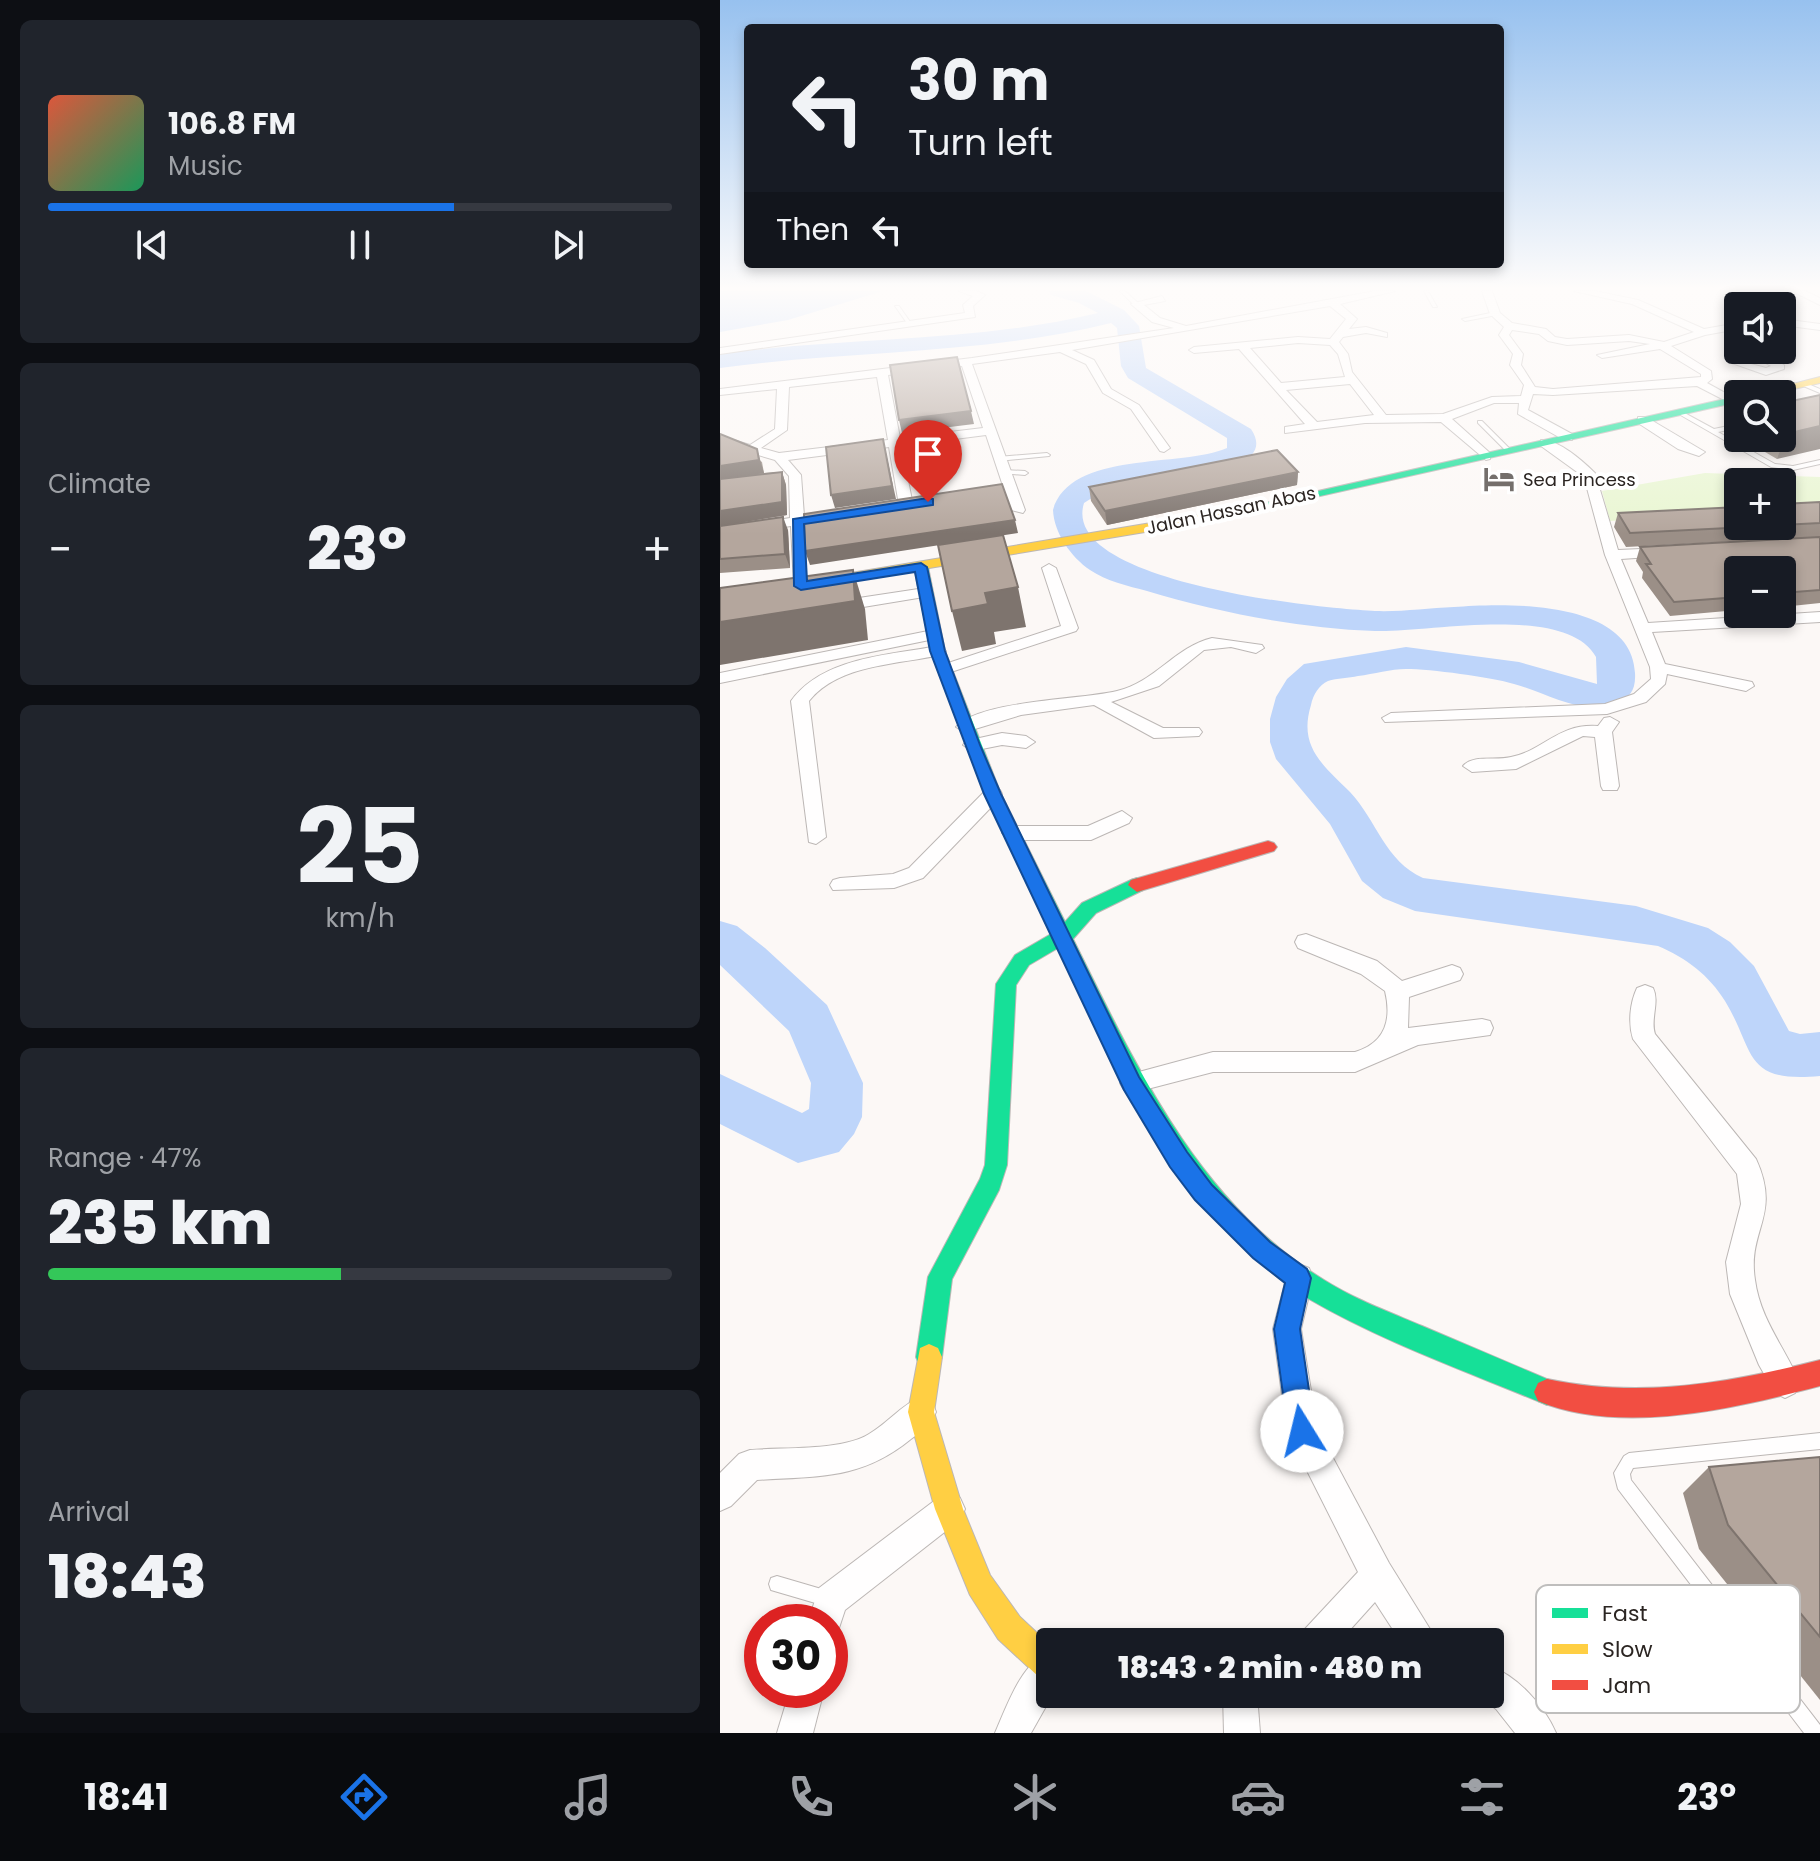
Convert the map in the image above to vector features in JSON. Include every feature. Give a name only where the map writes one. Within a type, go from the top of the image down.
[{"type":"street","points":[[720,392],[891,372]]},
{"type":"street","points":[[969,372],[1003,472],[1004,490],[1018,510]]},
{"type":"street","points":[[1096,372],[1107,391],[1135,407],[1164,448]]},
{"type":"street","points":[[1266,372],[1280,387],[1356,382],[1372,384]]},
{"type":"street","points":[[1347,372],[1384,420]]},
{"type":"street","points":[[1520,372],[1530,385],[1525,413],[1568,437]]},
{"type":"street","points":[[1699,383],[1706,379],[1705,372]]},
{"type":"street","points":[[1774,372],[1814,385]]},
{"type":"street","points":[[882,373],[895,443],[913,504],[891,508]]},
{"type":"street","points":[[1289,430],[1312,424],[1444,418],[1492,400],[1584,388],[1699,383],[1724,394]]},
{"type":"street","points":[[753,448],[781,430],[783,385]]},
{"type":"street","points":[[1280,387],[1292,406],[1312,424]]},
{"type":"street","name":"Jalan Hassan Abas","points":[[794,587],[1193,520],[1724,402]]},
{"type":"street","points":[[1444,418],[1486,456]]},
{"type":"street","points":[[1642,420],[1682,446],[1699,452]]},
{"type":"street","points":[[720,440],[779,457],[989,431]]},
{"type":"street","points":[[1391,718],[1589,710],[1632,703],[1659,680],[1658,667],[1612,555],[1590,476],[1582,467],[1545,443]]},
{"type":"street","points":[[779,457],[789,476],[797,521],[794,587]]},
{"type":"street","points":[[720,533],[844,514]]},
{"type":"street","points":[[1612,555],[1686,551]]},
{"type":"street","points":[[921,567],[939,652],[972,745],[1132,1083],[1178,1159],[1204,1192],[1261,1250],[1324,1294],[1510,1379],[1565,1397],[1618,1402],[1691,1397],[1785,1383],[1820,1373]]},
{"type":"street","points":[[816,837],[800,701],[805,692],[814,684],[843,671],[1070,628],[1049,568]]},
{"type":"street","points":[[815,609],[925,593]]},
{"type":"street","points":[[1641,628],[1820,617]]},
{"type":"street","points":[[965,727],[1017,710],[1099,700],[1145,687],[1171,670],[1193,648],[1227,642],[1256,648]]},
{"type":"street","points":[[720,678],[939,652]]},
{"type":"street","points":[[1658,667],[1746,686]]},
{"type":"street","points":[[1099,700],[1106,707],[1160,734],[1193,732]]},
{"type":"street","points":[[1610,786],[1603,732],[1621,705]]},
{"type":"street","points":[[1472,766],[1516,763],[1580,730],[1603,732]]},
{"type":"street","points":[[972,745],[1002,739],[1026,742]]},
{"type":"street","points":[[840,885],[894,881],[916,873],[993,794]]},
{"type":"street","points":[[1012,833],[1091,833],[1122,818]]},
{"type":"street","points":[[1036,1654],[1009,1628],[980,1585],[949,1509],[921,1412],[940,1277],[991,1182],[996,1165],[1006,984],[1014,967],[1027,954],[1062,938],[1089,908],[1124,889],[1268,847]]},
{"type":"street","points":[[1306,942],[1385,977],[1398,991],[1399,1027],[1392,1043]]},
{"type":"street","points":[[1398,991],[1452,974]]},
{"type":"street","points":[[1645,994],[1641,1027],[1652,1053],[1747,1167],[1754,1181],[1757,1199],[1740,1261],[1742,1286],[1762,1341],[1785,1383]]},
{"type":"street","points":[[1132,1083],[1213,1062],[1355,1062],[1373,1056],[1392,1043],[1418,1035],[1482,1028]]},
{"type":"street","points":[[1299,1278],[1287,1329],[1302,1431],[1377,1575],[1412,1628]]},
{"type":"street","points":[[720,1495],[750,1465],[849,1458],[879,1446],[921,1412]]},
{"type":"street","points":[[836,1604],[949,1509]]},
{"type":"street","points":[[1329,1628],[1377,1575]]},
{"type":"street","points":[[1013,1733],[1036,1689]]},
{"type":"street","points":[[1504,1694],[1538,1733]]},
{"type":"street","points":[[795,1733],[802,1708]]},
{"type":"street","points":[[1241,1708],[1242,1733]]},
{"type":"lane","points":[[1679,412],[1773,466],[1793,468],[1820,462]]},
{"type":"lane","points":[[1480,422],[1509,451]]},
{"type":"lane","points":[[1714,431],[1724,429]]},
{"type":"lane","points":[[998,459],[1047,455]]},
{"type":"lane","points":[[1003,472],[1025,473]]},
{"type":"lane","points":[[1702,1585],[1624,1483],[1622,1473],[1629,1461],[1820,1441]]},
{"type":"lane","points":[[777,1584],[815,1604]]},
{"type":"lane","points":[[1800,1713],[1815,1733]]},
{"type":"green space","points":[[1705,473],[1724,474],[1724,514],[1610,521],[1602,491]]},
{"type":"green space","points":[[1796,476],[1820,477],[1820,507],[1796,509]]},
{"type":"building","points":[[891,372],[961,372],[971,411],[899,420]]},
{"type":"building","points":[[1820,395],[1820,426],[1796,432],[1796,400]]},
{"type":"building","points":[[720,434],[757,449],[759,460],[720,466]]},
{"type":"building","points":[[883,439],[892,486],[831,495],[826,447]]},
{"type":"building","points":[[1277,450],[1298,472],[1105,511],[1089,487]]},
{"type":"building","points":[[782,472],[782,502],[720,511],[720,479]]},
{"type":"building","points":[[1002,484],[1015,520],[805,551],[804,514]]},
{"type":"building","points":[[1820,502],[1820,523],[1796,524],[1796,503]]},
{"type":"building","points":[[1724,508],[1724,528],[1630,533],[1618,513]]},
{"type":"building","points":[[783,517],[785,554],[720,559],[720,526]]},
{"type":"building","points":[[1003,535],[1018,587],[985,593],[988,604],[952,611],[938,545]]},
{"type":"building","points":[[1820,537],[1820,590],[1796,592],[1796,556],[1724,556],[1724,598],[1674,602],[1646,564],[1651,564],[1640,547],[1796,540]]},
{"type":"building","points":[[853,570],[855,601],[720,622],[720,588]]},
{"type":"building","points":[[1820,1457],[1820,1637],[1800,1613],[1800,1585],[1777,1585],[1728,1525],[1709,1467]]},
{"type":"waterway","points":[[1136,372],[1241,435],[1241,452],[1222,461],[1202,465],[1116,475],[1094,483],[1074,497],[1067,510],[1070,524],[1086,551],[1104,565],[1176,590],[1314,615],[1377,621],[1479,615],[1555,619],[1597,637],[1614,657],[1616,689],[1602,696],[1577,693],[1519,673],[1406,658],[1317,672],[1308,679],[1294,697],[1291,708],[1289,730],[1293,753],[1345,814],[1372,860],[1387,878],[1415,894],[1617,920],[1674,933],[1707,950],[1732,973],[1750,1001],[1766,1038],[1777,1052],[1800,1056],[1820,1054]]},
{"type":"waterway","points":[[720,939],[809,1019],[837,1083],[835,1117],[820,1135],[798,1138],[720,1097]]},
{"type":"traffic: fast","points":[[1249,508],[1724,402]]},
{"type":"traffic: fast","points":[[921,567],[938,651],[993,794],[1130,1076],[1176,1151],[1202,1186],[1263,1250],[1315,1289],[1368,1316],[1547,1392]]},
{"type":"traffic: fast","points":[[929,1357],[940,1277],[991,1182],[996,1165],[1006,984],[1022,960],[1064,936],[1089,908],[1137,885]]},
{"type":"traffic: slow","points":[[1796,386],[1820,380]]},
{"type":"traffic: slow","points":[[815,583],[1249,508]]},
{"type":"traffic: slow","points":[[929,1357],[921,1412],[949,1509],[980,1585],[1009,1628],[1036,1653]]},
{"type":"traffic: jam","points":[[1137,885],[1268,847]]},
{"type":"traffic: jam","points":[[1547,1392],[1614,1403],[1649,1403],[1719,1396],[1820,1373]]},
{"type":"place","name":"Sea Princess","points":[[1499,479]]},
{"type":"route","points":[[928,502],[797,521],[801,586],[921,567],[933,635],[972,745],[1132,1083],[1178,1159],[1204,1192],[1261,1250],[1299,1278],[1287,1329],[1302,1431]]}]
